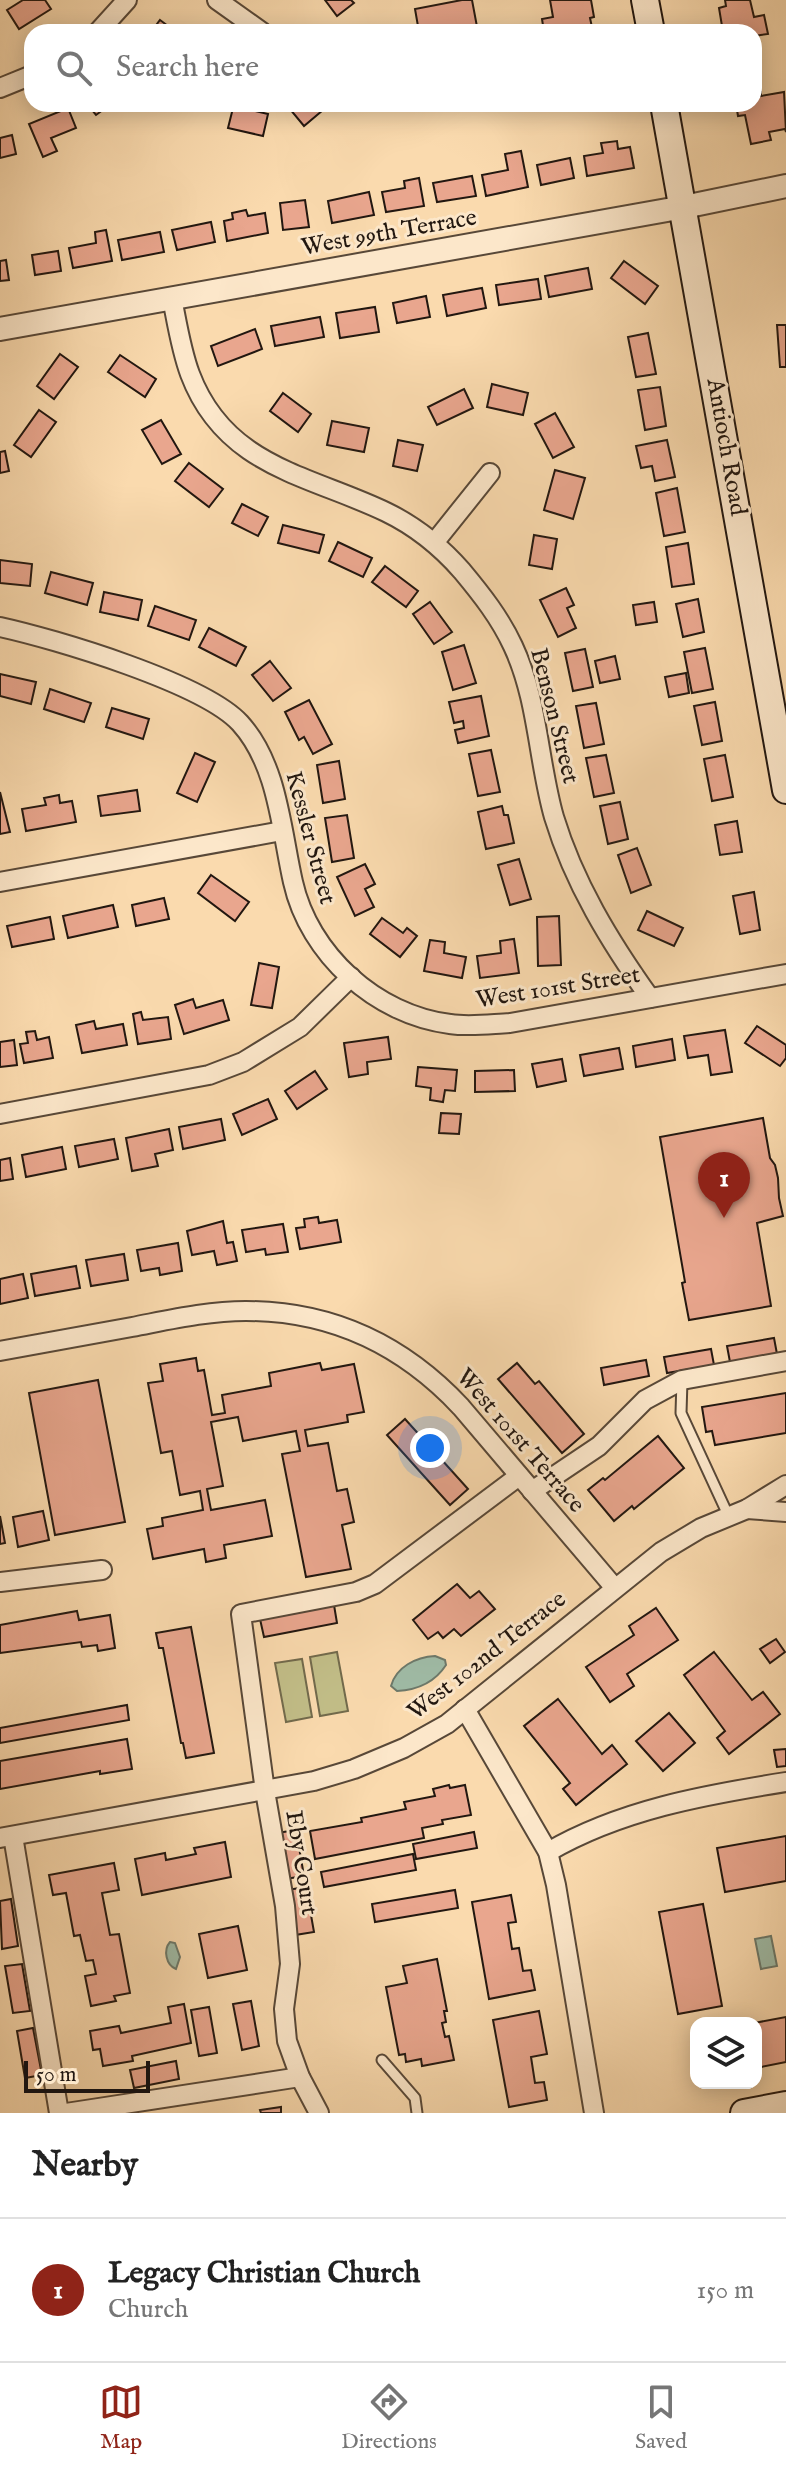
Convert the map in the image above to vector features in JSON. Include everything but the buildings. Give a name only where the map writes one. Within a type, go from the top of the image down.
[{"type":"main road","points":[[645,0],[650,24]]},
{"type":"main road","name":"Antioch Road","points":[[666,112],[786,790]]},
{"type":"main road","points":[[744,2113],[786,2105]]},
{"type":"street","points":[[105,24],[127,0]]},
{"type":"street","points":[[217,0],[251,24]]},
{"type":"street","points":[[0,88],[24,78]]},
{"type":"street","name":"West 99th Terrace","points":[[0,329],[684,207],[786,186]]},
{"type":"street","name":"Benson Street","points":[[172,298],[191,377],[205,404],[244,448],[269,464],[386,512],[412,527],[434,543],[460,569],[495,612],[515,649],[527,687],[555,819],[574,870],[598,921],[650,998]]},
{"type":"street","points":[[434,543],[490,473]]},
{"type":"street","name":"Kessler Street","points":[[0,627],[97,655],[169,682],[207,699],[239,722],[258,750],[269,775],[301,909],[327,952],[351,977]]},
{"type":"street","points":[[0,882],[282,831]]},
{"type":"street","name":"West 101st Street","points":[[351,977],[369,992],[408,1012],[447,1024],[473,1026],[510,1023],[786,974]]},
{"type":"street","points":[[0,1114],[194,1078],[243,1062],[300,1027],[351,977]]},
{"type":"street","name":"West 101st Terrace","points":[[0,1351],[201,1314],[246,1311],[321,1320],[361,1333],[399,1353],[435,1379],[614,1587]]},
{"type":"street","points":[[532,1491],[599,1446],[645,1400],[682,1380],[786,1361]]},
{"type":"street","name":"Eby Court","points":[[319,2113],[300,2077],[287,2041],[284,2009],[290,1964],[285,1906],[265,1791],[241,1614],[356,1592],[375,1584],[519,1476]]},
{"type":"street","name":"West 102nd Terrace","points":[[6,1837],[314,1781],[354,1769],[404,1748],[447,1724],[661,1552],[786,1485]]},
{"type":"street","name":"West 102nd Terrace","points":[[738,1513],[786,1512]]},
{"type":"street","points":[[0,1582],[102,1570]]},
{"type":"street","points":[[465,1709],[548,1852],[594,2113]]},
{"type":"street","points":[[548,1852],[613,1820],[786,1782]]},
{"type":"street","points":[[6,1837],[59,2113]]},
{"type":"street","points":[[66,2113],[300,2077]]},
{"type":"lane","points":[[682,1380],[681,1413],[738,1513]]},
{"type":"lane","points":[[382,2060],[415,2098],[417,2113]]},
{"type":"shaded area","points":[[337,1652],[348,1711],[320,1716],[310,1657]]},
{"type":"shaded area","points":[[435,1656],[445,1660],[446,1665],[431,1680],[404,1690],[397,1691],[391,1686],[397,1673],[408,1664]]},
{"type":"shaded area","points":[[302,1659],[312,1717],[286,1722],[275,1663]]},
{"type":"shaded area","points":[[771,1936],[777,1966],[761,1969],[755,1939]]},
{"type":"shaded area","points":[[170,1942],[175,1943],[180,1957],[176,1969],[167,1957]]},
{"type":"place","name":"Legacy Christian Church","points":[[724,1218]]}]
